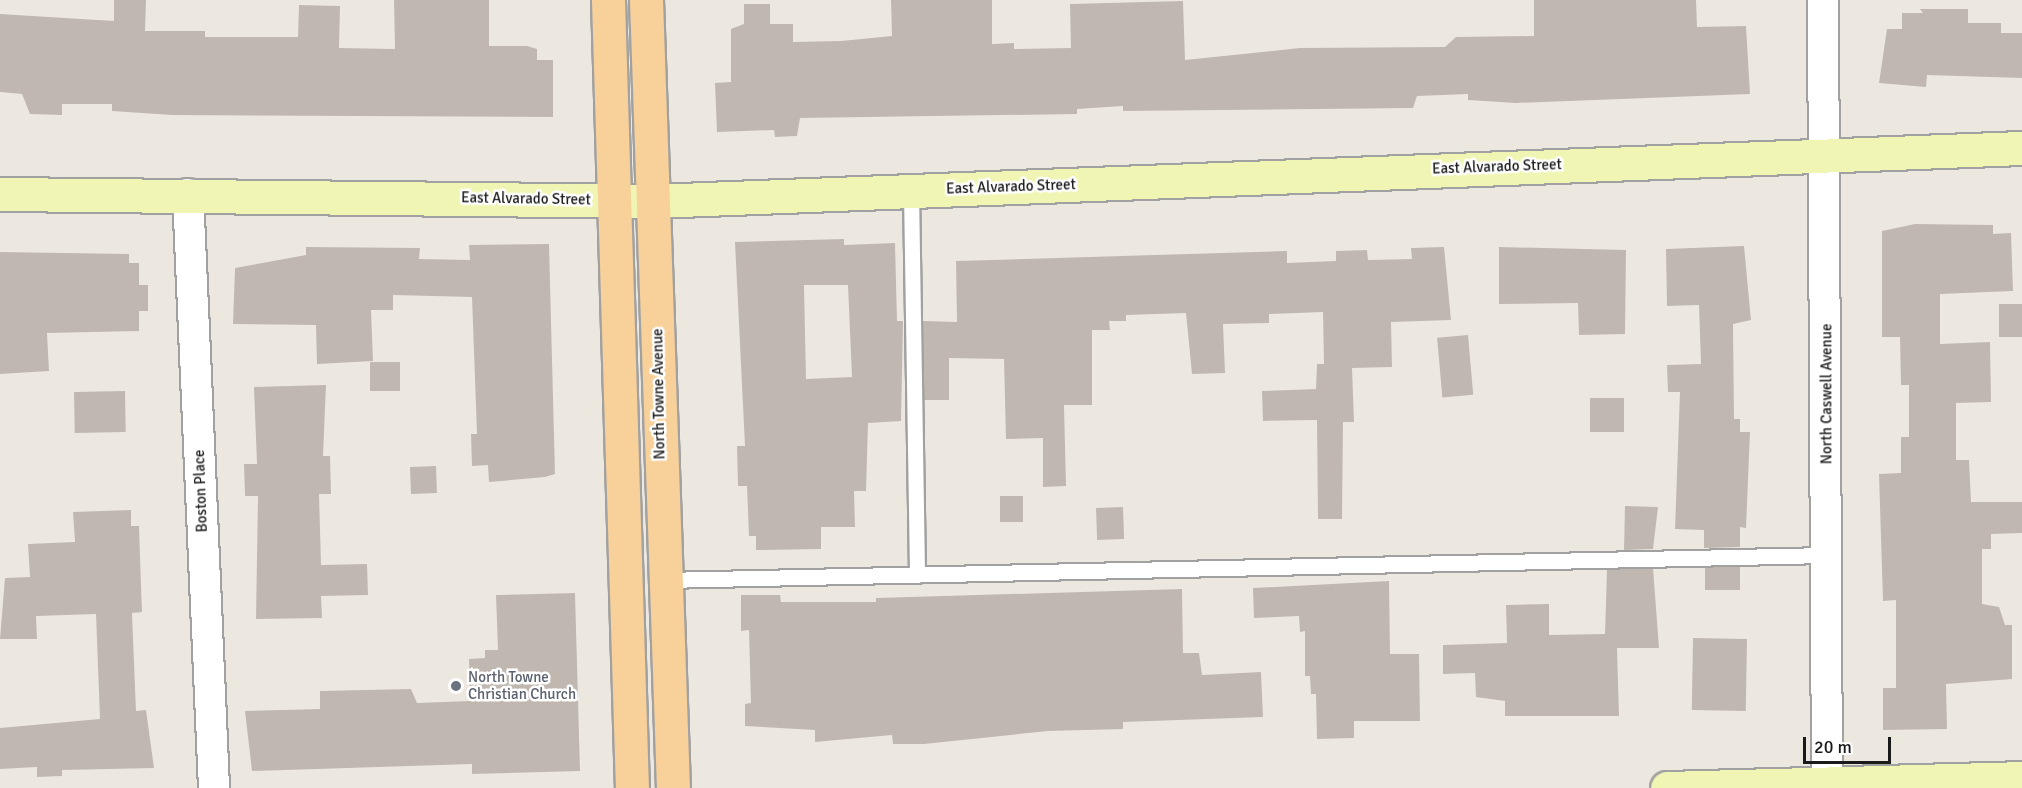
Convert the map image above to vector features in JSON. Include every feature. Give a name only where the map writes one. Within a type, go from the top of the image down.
[{"type":"main road","points":[[608,0],[616,200],[632,788]]},
{"type":"main road","name":"North Towne Avenue","points":[[646,0],[654,201],[663,580],[673,788]]},
{"type":"street","name":"North Caswell Avenue","points":[[1823,0],[1827,153],[1827,785]]},
{"type":"street","name":"East Alvarado Street","points":[[0,194],[188,194],[654,201],[1827,153],[2022,148]]},
{"type":"street","name":"Boston Place","points":[[188,194],[214,788]]},
{"type":"street","points":[[1667,788],[2022,778]]},
{"type":"lane","points":[[910,191],[917,574]]},
{"type":"lane","points":[[663,580],[1827,555]]},
{"type":"building","points":[[114,0],[146,0],[145,31],[205,31],[205,37],[298,37],[299,5],[340,6],[339,48],[395,49],[394,0],[489,0],[489,46],[527,46],[537,49],[537,60],[553,60],[553,117],[172,115],[112,111],[112,104],[62,104],[62,115],[30,114],[22,94],[0,92],[0,14],[114,21]]},
{"type":"building","points":[[891,0],[992,0],[992,44],[1014,43],[1014,49],[1071,48],[1070,4],[1183,1],[1185,60],[1300,48],[1445,47],[1456,37],[1534,36],[1534,0],[1696,0],[1697,27],[1746,26],[1750,94],[1516,103],[1468,100],[1468,94],[1417,96],[1413,108],[1123,111],[1123,106],[1077,109],[1077,114],[800,118],[797,136],[775,137],[774,130],[717,132],[715,83],[731,82],[731,29],[744,24],[744,4],[770,4],[770,24],[793,24],[793,42],[841,41],[892,36]]},
{"type":"building","points":[[1920,9],[1968,9],[1968,23],[2001,23],[2001,33],[2022,33],[2022,78],[1927,75],[1926,87],[1879,83],[1887,29],[1902,29],[1902,13],[1923,13]]},
{"type":"building","points":[[1915,224],[1993,225],[1993,234],[2011,233],[2013,291],[1940,294],[1940,344],[1990,342],[1991,402],[1956,403],[1956,460],[1969,460],[1971,502],[2022,502],[2022,533],[1991,534],[1991,549],[1982,549],[1982,604],[1999,607],[2005,625],[2012,625],[2012,679],[1946,684],[1947,729],[1883,730],[1883,688],[1896,688],[1896,600],[1883,601],[1879,474],[1901,473],[1901,437],[1909,437],[1909,385],[1901,385],[1900,337],[1882,337],[1882,231]]},
{"type":"building","points":[[844,239],[844,245],[895,243],[897,321],[903,321],[901,421],[868,423],[866,491],[854,491],[855,527],[821,527],[821,549],[756,550],[756,536],[749,536],[747,486],[738,486],[737,446],[745,446],[735,242]],"holes":[[[804,285],[848,285],[852,377],[806,379]]]},
{"type":"building","points":[[549,244],[555,474],[545,477],[489,482],[488,465],[472,466],[471,434],[477,434],[472,297],[393,295],[393,310],[371,310],[373,361],[317,364],[316,325],[233,324],[235,268],[306,255],[306,247],[420,248],[419,259],[470,260],[469,245]]},
{"type":"building","points":[[1744,246],[1751,320],[1733,324],[1734,419],[1740,419],[1740,432],[1750,432],[1746,528],[1740,527],[1740,547],[1704,548],[1704,530],[1675,529],[1680,392],[1668,392],[1667,365],[1701,364],[1699,305],[1667,306],[1666,249]]},
{"type":"building","points":[[1444,247],[1451,320],[1391,322],[1392,367],[1352,368],[1354,422],[1343,422],[1342,519],[1318,519],[1317,420],[1263,421],[1262,391],[1316,389],[1317,364],[1324,364],[1323,312],[1269,314],[1269,323],[1223,324],[1225,373],[1192,374],[1186,313],[1126,315],[1126,321],[1109,321],[1110,330],[1092,330],[1092,405],[1064,405],[1066,486],[1043,487],[1043,438],[1006,439],[1004,359],[949,358],[949,400],[924,400],[923,321],[957,322],[956,261],[1287,251],[1287,263],[1336,261],[1336,251],[1367,250],[1368,260],[1412,259],[1411,248]]},
{"type":"building","points":[[1499,247],[1626,250],[1625,334],[1579,335],[1578,303],[1499,304]]},
{"type":"building","points":[[0,252],[129,254],[129,263],[139,263],[139,285],[148,285],[148,311],[139,311],[139,331],[47,333],[49,371],[0,374]]},
{"type":"building","points":[[1999,304],[2022,304],[2022,337],[1999,337]]},
{"type":"building","points":[[1468,335],[1473,395],[1442,397],[1437,338]]},
{"type":"building","points":[[370,362],[400,362],[400,391],[370,391]]},
{"type":"building","points":[[326,385],[323,456],[330,456],[331,494],[319,494],[321,565],[367,564],[368,595],[321,596],[322,618],[256,619],[258,496],[245,496],[244,464],[257,464],[254,387]]},
{"type":"building","points":[[125,391],[126,432],[75,433],[74,392]]},
{"type":"building","points":[[1590,398],[1624,398],[1624,432],[1590,432]]},
{"type":"building","points":[[436,466],[437,493],[411,494],[410,467]]},
{"type":"building","points":[[1000,496],[1023,496],[1023,522],[1000,522]]},
{"type":"building","points":[[1625,506],[1658,507],[1653,549],[1624,550]]},
{"type":"building","points":[[1123,507],[1124,539],[1097,540],[1096,508]]},
{"type":"building","points":[[131,510],[131,526],[139,526],[142,612],[132,613],[136,711],[146,710],[154,768],[62,770],[62,776],[37,777],[37,767],[0,769],[0,728],[100,719],[96,614],[36,616],[37,639],[0,639],[5,578],[30,577],[28,544],[75,542],[73,512]]},
{"type":"building","points":[[1705,567],[1740,567],[1740,590],[1705,590]]},
{"type":"building","points":[[1653,568],[1659,648],[1617,648],[1619,716],[1505,716],[1505,701],[1476,697],[1475,673],[1443,674],[1443,645],[1507,643],[1506,605],[1549,604],[1549,635],[1605,634],[1607,569]]},
{"type":"building","points":[[1389,581],[1390,654],[1419,654],[1420,721],[1354,721],[1354,738],[1317,739],[1316,694],[1311,694],[1310,676],[1305,676],[1305,631],[1300,632],[1299,616],[1254,618],[1253,588]]},
{"type":"building","points":[[1182,589],[1183,653],[1199,653],[1202,675],[1261,672],[1263,717],[1123,722],[1123,729],[1048,731],[924,744],[893,744],[892,735],[815,742],[815,730],[745,726],[745,704],[751,703],[749,630],[741,631],[741,595],[780,595],[781,602],[876,602],[876,598]]},
{"type":"building","points":[[575,593],[580,771],[472,774],[472,764],[252,771],[245,711],[320,709],[320,691],[411,689],[417,703],[470,701],[469,659],[485,658],[485,650],[498,650],[496,595]]},
{"type":"building","points":[[1693,638],[1747,639],[1746,711],[1692,710]]},
{"type":"place","name":"North Towne Christian Church","points":[[456,686]]}]
